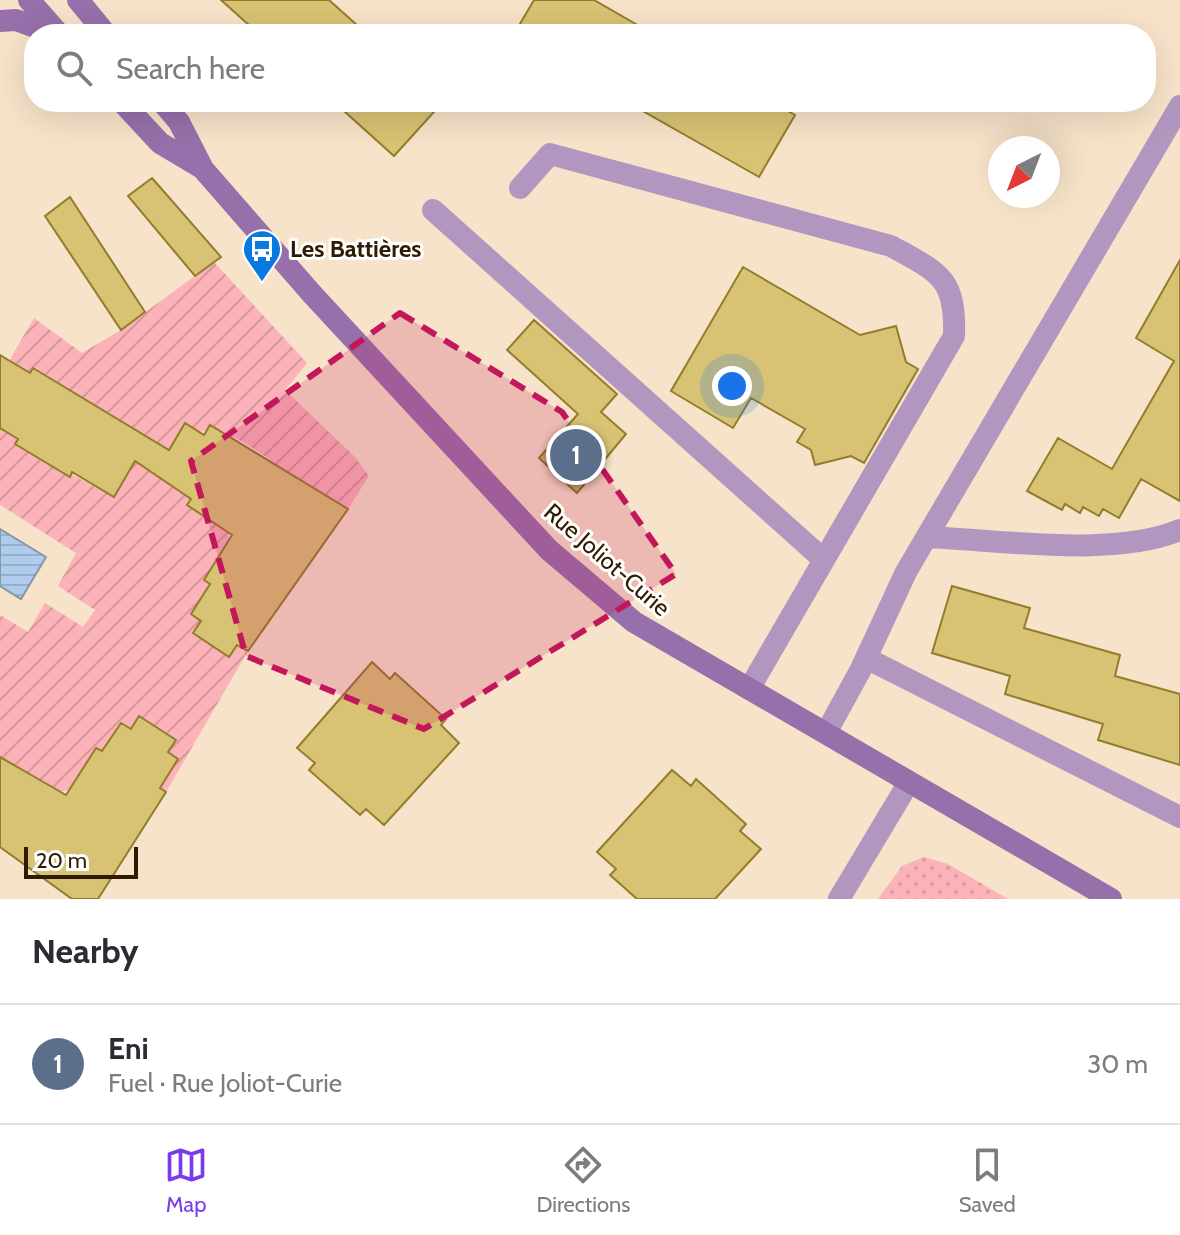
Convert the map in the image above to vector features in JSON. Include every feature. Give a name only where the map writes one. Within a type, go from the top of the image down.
[{"type":"main road","points":[[29,0],[49,24]]},
{"type":"main road","points":[[78,0],[98,24]]},
{"type":"main road","points":[[0,21],[16,20],[28,24]]},
{"type":"main road","name":"Rue Joliot-Curie","points":[[131,112],[160,143],[203,169]]},
{"type":"main road","name":"Rue Joliot-Curie","points":[[170,112],[179,122],[203,169],[302,283],[549,550],[656,637],[1111,899]]},
{"type":"street","points":[[826,733],[866,658],[906,572],[1180,106]]},
{"type":"street","points":[[520,188],[550,154],[891,246],[933,270],[955,300],[954,336],[749,689]]},
{"type":"street","points":[[433,210],[824,560]]},
{"type":"street","points":[[927,537],[1090,545],[1157,540],[1180,530]]},
{"type":"street","points":[[866,658],[1180,817]]},
{"type":"street","points":[[839,899],[909,782]]},
{"type":"highlighted area","points":[[400,313],[562,412],[676,574],[424,729],[246,656],[191,461]]},
{"type":"shaded area","points":[[214,262],[307,363],[285,390],[355,457],[369,476],[348,509],[267,463],[269,459],[235,438],[217,432],[198,432],[185,424],[154,474],[191,499],[187,505],[214,523],[226,524],[231,548],[221,553],[204,580],[210,584],[191,614],[201,621],[193,633],[229,657],[237,645],[248,651],[166,792],[160,788],[178,759],[168,752],[176,740],[139,716],[131,729],[120,723],[102,751],[96,748],[77,777],[77,788],[53,793],[45,788],[47,783],[0,758],[0,615],[28,632],[45,603],[83,627],[95,610],[58,586],[76,553],[0,505],[0,428],[18,439],[15,443],[113,497],[146,444],[128,425],[34,368],[30,373],[9,361],[34,318],[82,353],[121,330]]},
{"type":"shaded area","points":[[924,857],[948,864],[1008,899],[878,899],[902,866]]},
{"type":"water","points":[[0,529],[46,557],[21,599],[0,586]]},
{"type":"building","points":[[221,0],[329,0],[356,24],[248,24]]},
{"type":"building","points":[[534,0],[594,0],[636,24],[520,24]]},
{"type":"building","points":[[345,112],[434,112],[394,156]]},
{"type":"building","points":[[645,112],[790,112],[795,115],[759,177]]},
{"type":"building","points":[[152,178],[221,257],[195,276],[128,196]]},
{"type":"building","points":[[70,197],[145,312],[121,330],[45,216]]},
{"type":"building","points":[[1180,260],[1180,501],[1141,479],[1119,518],[1103,509],[1099,516],[1083,507],[1080,513],[1065,504],[1062,510],[1027,491],[1058,438],[1112,469],[1174,361],[1136,338]]},
{"type":"building","points":[[743,267],[860,335],[896,326],[906,362],[918,369],[864,463],[851,456],[815,465],[811,450],[797,442],[805,429],[751,398],[733,428],[671,391]]},
{"type":"building","points":[[534,320],[617,394],[601,412],[626,434],[577,493],[539,458],[578,414],[507,350]]},
{"type":"building","points":[[0,355],[30,373],[33,368],[169,450],[185,423],[204,435],[210,425],[348,509],[248,651],[237,645],[229,657],[193,633],[201,621],[191,614],[210,584],[204,580],[232,535],[187,505],[191,499],[135,461],[114,497],[72,472],[70,477],[15,444],[18,439],[0,428]]},
{"type":"building","points":[[952,586],[1030,608],[1024,628],[1120,655],[1115,676],[1180,694],[1180,765],[1098,740],[1103,724],[1005,694],[1010,676],[932,653]]},
{"type":"building","points":[[372,662],[390,679],[395,673],[446,719],[441,725],[459,743],[384,825],[366,809],[360,815],[309,770],[315,763],[297,748]]},
{"type":"building","points":[[139,716],[176,740],[168,752],[178,759],[160,788],[166,792],[98,899],[72,899],[0,847],[0,757],[66,795],[96,748],[102,751],[121,723],[131,729]]},
{"type":"building","points":[[672,770],[691,786],[696,779],[746,824],[740,831],[761,849],[715,899],[637,899],[610,875],[616,869],[597,852]]},
{"type":"place","name":"Les Battières","points":[[262,283]]},
{"type":"place","name":"Eni","points":[[576,455]]}]
